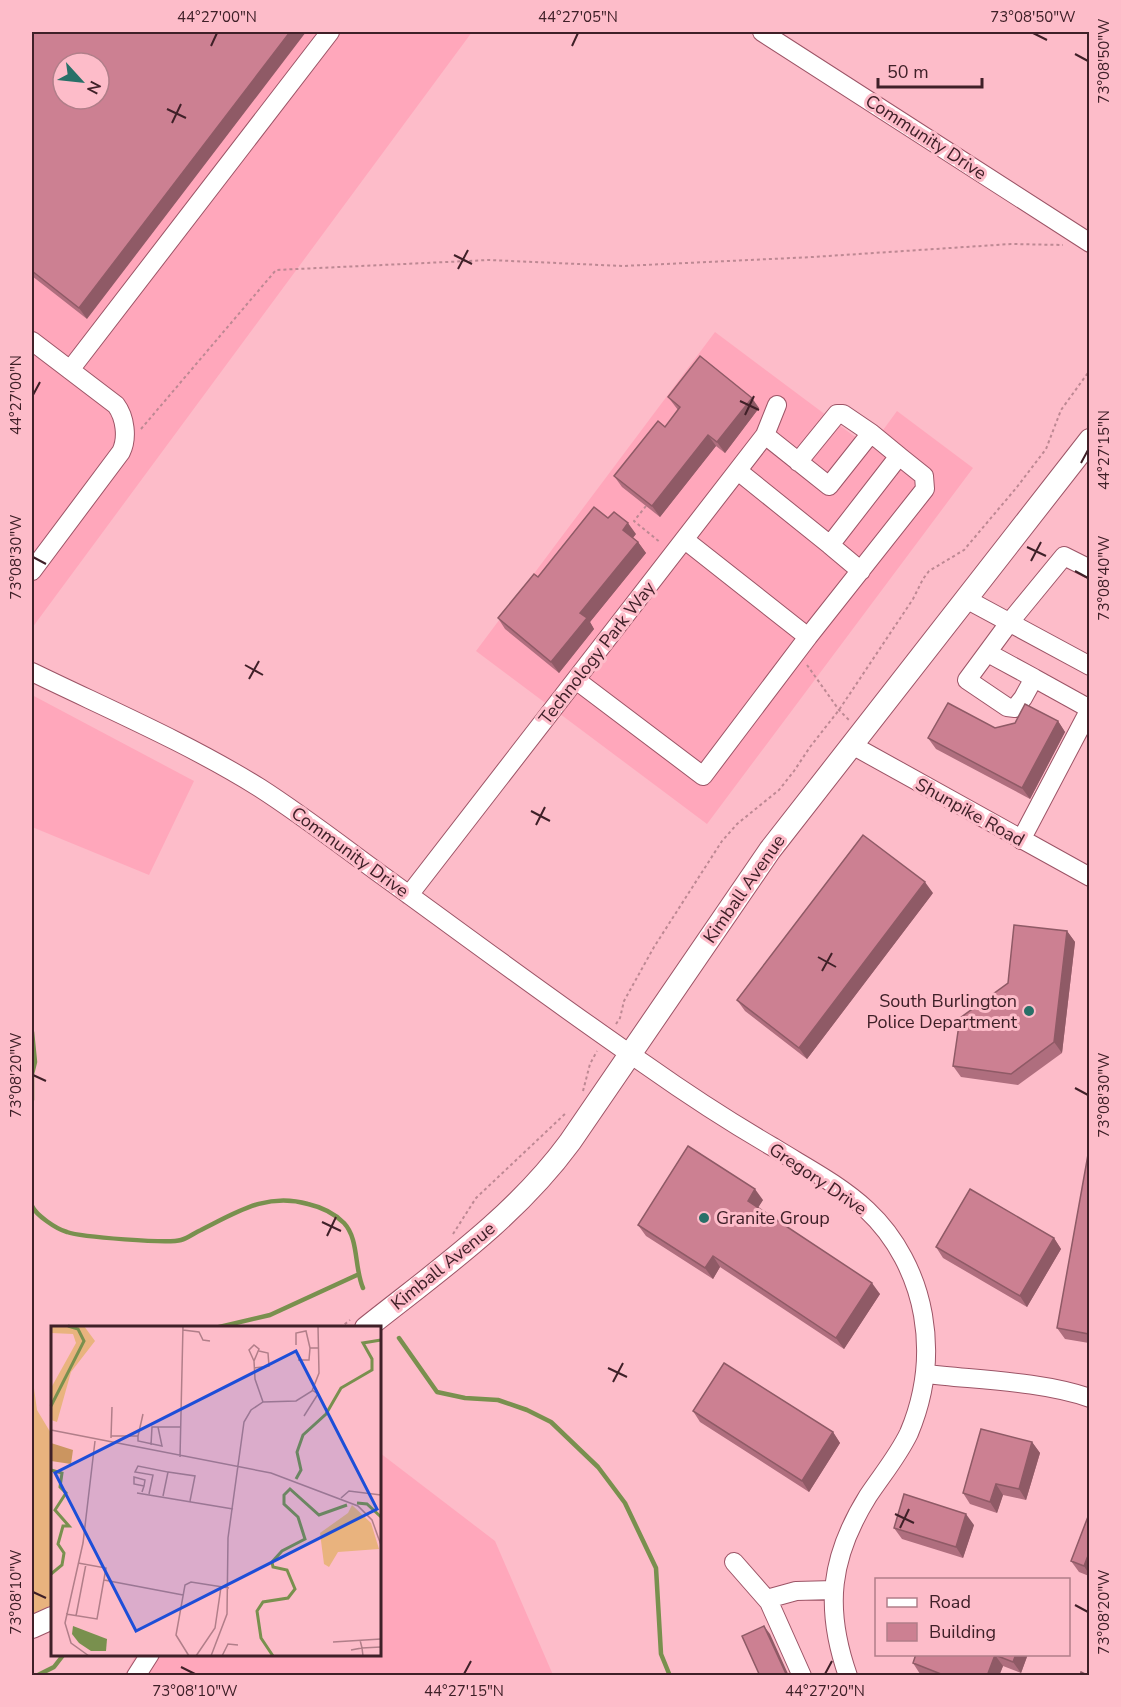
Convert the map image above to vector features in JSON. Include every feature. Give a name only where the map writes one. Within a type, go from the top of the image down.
[{"type":"main road","name":"Kimball Avenue","points":[[368,1319],[478,1240],[534,1186],[640,1061],[745,886],[852,735],[966,599],[1089,440]]},
{"type":"main road","points":[[32,1627],[51,1618]]},
{"type":"street","points":[[70,370],[330,32]]},
{"type":"street","name":"Community Drive","points":[[762,32],[1089,243]]},
{"type":"street","points":[[32,341],[118,408],[126,440],[121,452],[32,571]]},
{"type":"street","name":"Technology Park Way","points":[[409,895],[738,471],[765,435],[777,405]]},
{"type":"street","points":[[576,680],[703,776],[808,637],[925,489],[924,476],[843,414],[837,414],[798,462]]},
{"type":"street","points":[[765,435],[829,486],[871,434]]},
{"type":"street","points":[[830,545],[899,456]]},
{"type":"street","points":[[738,471],[861,571]]},
{"type":"street","points":[[685,540],[808,637]]},
{"type":"street","points":[[1034,678],[1015,708],[1007,707],[967,680],[1009,623],[1064,556],[1089,569]]},
{"type":"street","points":[[966,599],[1089,666]]},
{"type":"street","points":[[988,653],[1089,709],[1021,840]]},
{"type":"street","name":"Community Drive","points":[[32,672],[261,789],[640,1061]]},
{"type":"street","name":"Shunpike Road","points":[[852,735],[1021,840],[1089,877]]},
{"type":"street","name":"Gregory Drive","points":[[640,1061],[853,1198],[877,1221],[896,1246],[915,1286],[926,1340],[926,1374],[916,1413],[908,1435],[848,1533],[838,1563],[834,1590],[834,1626],[848,1676]]},
{"type":"street","points":[[926,1374],[1039,1387],[1089,1398]]},
{"type":"street","points":[[734,1562],[767,1599],[802,1676]]},
{"type":"street","points":[[767,1599],[796,1591],[834,1590]]},
{"type":"street","points":[[136,1676],[149,1656]]},
{"type":"path","points":[[121,452],[276,270],[489,260],[623,266],[1011,244],[1067,245]]},
{"type":"path","points":[[582,1092],[590,1064],[620,1018],[624,1001],[654,947],[722,841],[737,824],[779,790],[839,710],[929,571],[964,550],[988,524],[1046,449],[1061,410],[1089,370]]},
{"type":"path","points":[[646,506],[634,521],[665,546]]},
{"type":"path","points":[[802,658],[839,710],[852,735]]},
{"type":"path","points":[[452,1236],[476,1198],[569,1111]]},
{"type":"path","points":[[346,1326],[368,1319]]},
{"type":"shaded area","points":[[32,32],[472,32],[32,628]]},
{"type":"shaded area","points":[[715,332],[870,448],[897,411],[973,468],[707,824],[476,651]]},
{"type":"shaded area","points":[[32,695],[194,781],[149,875],[32,827]]},
{"type":"shaded area","points":[[32,1374],[37,1410],[51,1433],[51,1605],[32,1614]]},
{"type":"shaded area","points":[[381,1454],[495,1541],[553,1675],[124,1676],[135,1656],[381,1656]]},
{"type":"building","points":[[32,32],[290,32],[79,308],[32,271]]},
{"type":"building","points":[[700,356],[752,398],[717,442],[708,435],[652,506],[614,476],[658,421],[665,427],[680,407],[668,397]]},
{"type":"building","points":[[594,507],[608,518],[614,512],[628,523],[623,530],[638,542],[580,613],[587,618],[551,662],[498,618],[534,574],[538,577]]},
{"type":"building","points":[[948,703],[995,728],[1015,723],[1025,704],[1058,721],[1022,788],[928,738]]},
{"type":"building","points":[[863,835],[925,882],[799,1048],[737,1000]]},
{"type":"building","name":"South Burlington Police Department","points":[[1014,925],[1067,931],[1054,1042],[1011,1074],[953,1066],[960,1018],[1008,983]]},
{"type":"building","points":[[688,1146],[755,1189],[748,1201],[872,1283],[836,1338],[713,1256],[705,1268],[638,1225]]},
{"type":"building","points":[[1089,1149],[1089,1334],[1057,1328]]},
{"type":"building","points":[[970,1189],[1054,1238],[1020,1296],[936,1247]]},
{"type":"building","points":[[724,1363],[833,1432],[802,1481],[693,1411]]},
{"type":"building","points":[[981,1429],[1032,1442],[1019,1489],[996,1484],[990,1502],[963,1493]]},
{"type":"building","points":[[904,1494],[966,1514],[956,1547],[894,1528]]},
{"type":"building","points":[[1089,1514],[1089,1553],[1084,1566],[1071,1561]]},
{"type":"building","points":[[764,1626],[787,1676],[760,1676],[742,1636]]},
{"type":"building","points":[[915,1656],[995,1656],[987,1676],[946,1676],[913,1663]]},
{"type":"building","points":[[998,1656],[1015,1656],[1013,1662]]},
{"type":"waterway","points":[[32,1032],[35,1062],[32,1074],[32,1100]]},
{"type":"waterway","points":[[32,1206],[57,1228],[75,1234],[173,1241],[184,1239],[240,1211],[266,1202],[279,1200],[308,1204],[332,1214],[349,1230],[363,1288]]},
{"type":"waterway","points":[[223,1326],[270,1315],[357,1275]]},
{"type":"waterway","points":[[399,1338],[437,1392],[465,1398],[498,1400],[527,1410],[551,1422],[598,1467],[625,1503],[656,1568],[661,1654],[670,1676]]},
{"type":"waterway","points":[[36,1676],[54,1667],[62,1656]]},
{"type":"place","name":"South Burlington Police Department","points":[[1029,1011]]},
{"type":"place","name":"Granite Group","points":[[704,1218]]}]
